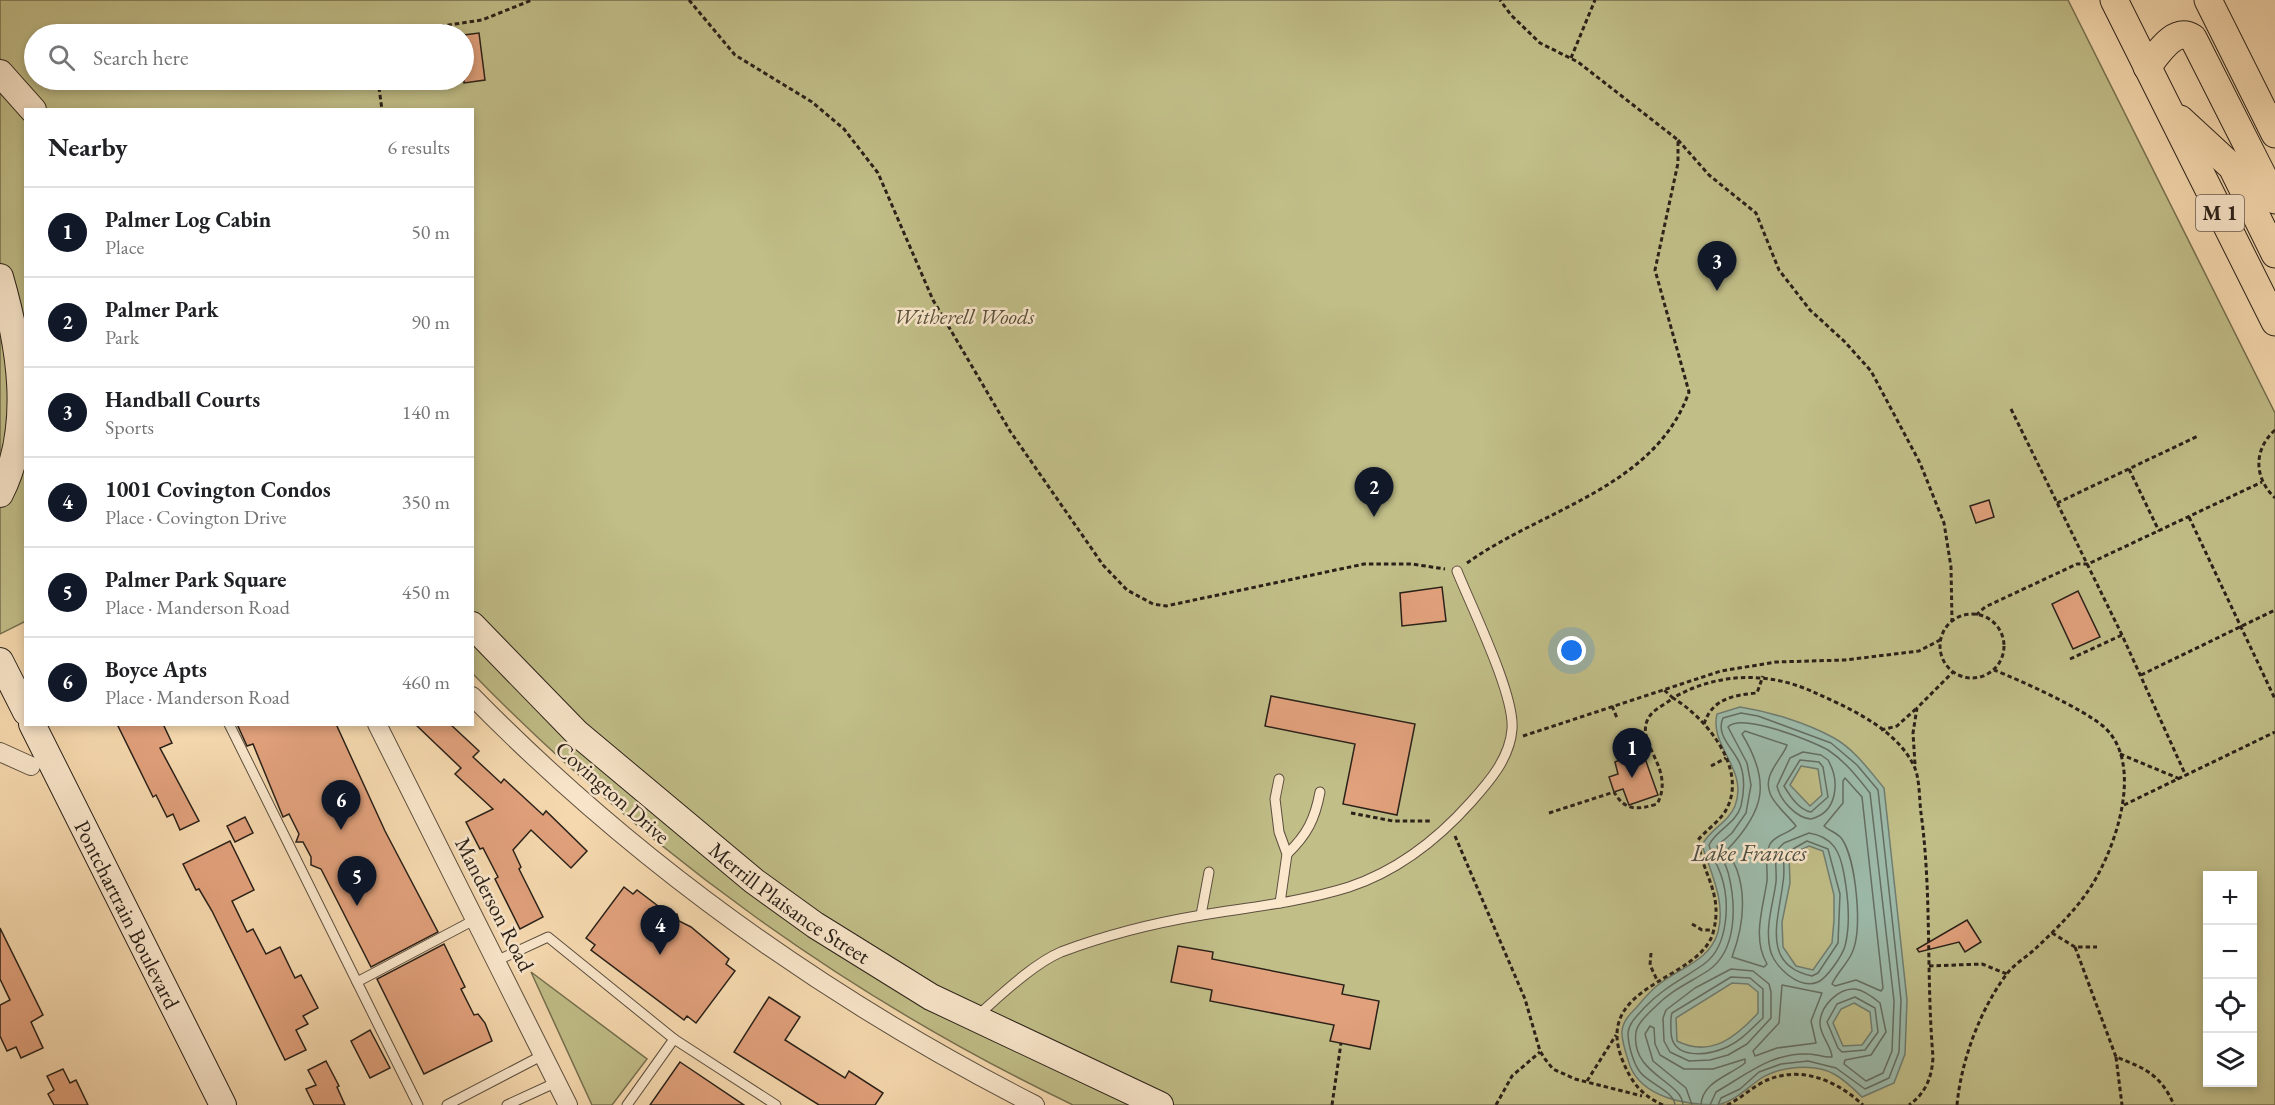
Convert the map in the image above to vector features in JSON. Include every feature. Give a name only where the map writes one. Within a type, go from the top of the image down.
[{"type":"main road","name":"M 1","points":[[2114,0],[2275,322]]},
{"type":"main road","points":[[2208,0],[2268,105],[2275,134]]},
{"type":"main road","points":[[2147,67],[2170,41],[2178,36],[2188,35],[2197,43],[2275,201]]},
{"type":"main road","points":[[2168,108],[2232,167],[2275,254]]},
{"type":"street","points":[[0,73],[31,108]]},
{"type":"street","points":[[0,277],[12,326],[20,402],[19,429],[12,463],[0,494]]},
{"type":"street","name":"Merrill Plaisance Street","points":[[474,627],[578,733],[754,881],[877,965],[931,997],[1160,1105]]},
{"type":"street","points":[[0,661],[24,708]]},
{"type":"street","name":"Covington Drive","points":[[474,698],[507,732],[612,826],[754,937],[863,1009],[953,1062],[1035,1105]]},
{"type":"street","name":"Pontchartrain Boulevard","points":[[33,726],[222,1105]]},
{"type":"street","name":"Manderson Road","points":[[378,726],[568,1105]]},
{"type":"street","points":[[0,752],[31,766]]},
{"type":"lane","points":[[975,1018],[1017,982],[1059,953],[1130,930],[1201,915],[1280,903],[1349,887],[1419,850],[1450,826],[1485,787],[1508,751],[1513,727],[1505,690],[1457,571]]},
{"type":"lane","points":[[230,726],[418,1105]]},
{"type":"lane","points":[[1279,779],[1275,799],[1279,832],[1287,854],[1280,903]]},
{"type":"lane","points":[[1287,854],[1312,825],[1320,792]]},
{"type":"lane","points":[[1201,915],[1209,872]]},
{"type":"lane","points":[[357,982],[476,919]]},
{"type":"lane","points":[[496,961],[548,937],[674,1039],[776,1105]]},
{"type":"lane","points":[[627,1105],[674,1039]]},
{"type":"lane","points":[[447,1105],[543,1055]]},
{"type":"lane","points":[[507,1105],[557,1082]]},
{"type":"path","points":[[455,24],[482,20],[532,0]]},
{"type":"path","points":[[689,0],[735,55],[812,102],[844,129],[878,173],[933,300],[1010,431],[1103,565],[1126,590],[1153,604],[1166,606],[1364,564],[1412,564],[1457,571],[1492,545],[1571,505],[1639,464],[1664,437],[1684,405],[1689,392],[1655,270],[1678,163],[1678,140]]},
{"type":"path","points":[[1500,0],[1511,15],[1540,43],[1571,58],[1637,105],[1678,140],[1709,175],[1756,213],[1779,270],[1810,310],[1844,341],[1871,371],[1920,463],[1941,512],[1952,567],[1952,622]]},
{"type":"path","points":[[1571,58],[1595,0]]},
{"type":"path","points":[[379,90],[382,108]]},
{"type":"path","points":[[2011,409],[2122,635],[2186,776]]},
{"type":"path","points":[[2275,430],[2264,443],[2259,456],[2262,482],[2275,498]]},
{"type":"path","points":[[2057,503],[2198,436]]},
{"type":"path","points":[[2129,469],[2159,531]]},
{"type":"path","points":[[1976,615],[1985,607],[2077,564],[2088,564],[2262,482]]},
{"type":"path","points":[[2189,517],[2275,699]]},
{"type":"path","points":[[2141,675],[2275,610]]},
{"type":"path","points":[[1976,615],[1988,619],[2002,633],[2004,653],[1994,670],[1974,678],[1953,672],[1941,654],[1942,639],[1952,622],[1959,617],[1976,615]]},
{"type":"path","points":[[2070,659],[2122,635]]},
{"type":"path","points":[[1510,740],[1663,688],[1721,671],[1776,662],[1845,660],[1919,651],[1942,639]]},
{"type":"path","points":[[1957,1105],[1972,1041],[2007,974],[2052,933],[2087,894],[2107,857],[2124,805],[2125,781],[2120,753],[2104,727],[2059,701],[1994,670]]},
{"type":"path","points":[[1881,730],[1897,726],[1953,672]]},
{"type":"path","points":[[1549,813],[1614,792],[1621,803],[1631,808],[1657,804],[1664,782],[1660,764],[1645,738],[1652,713],[1690,688],[1740,676],[1763,676],[1809,690],[1850,709],[1881,730],[1905,751],[1915,766]]},
{"type":"path","points":[[1704,725],[1718,702],[1733,696],[1757,693],[1760,690],[1763,676]]},
{"type":"path","points":[[1587,1081],[1616,1035],[1624,1013],[1638,995],[1700,953],[1706,947],[1713,930],[1715,891],[1700,856],[1698,840],[1726,810],[1731,794],[1731,776],[1726,758],[1704,725],[1663,688]]},
{"type":"path","points":[[1612,706],[1617,718]]},
{"type":"path","points":[[1909,1105],[1923,1092],[1933,1070],[1927,861],[1913,733],[1917,708]]},
{"type":"path","points":[[2124,805],[2275,732]]},
{"type":"path","points":[[2120,753],[2180,779]]},
{"type":"path","points":[[1711,766],[1726,758]]},
{"type":"path","points":[[1351,813],[1393,821],[1444,821],[1450,826],[1525,999],[1540,1051],[1553,1069],[1587,1081],[1644,1096],[1663,1105]]},
{"type":"path","points":[[1692,924],[1702,930],[1713,930]]},
{"type":"path","points":[[2052,933],[2075,947],[2097,947]]},
{"type":"path","points":[[2075,947],[2116,1057],[2121,1105]]},
{"type":"path","points":[[1651,953],[1650,965],[1657,980]]},
{"type":"path","points":[[1929,966],[1982,964],[2007,974]]},
{"type":"path","points":[[1616,1035],[1629,1076],[1644,1096]]},
{"type":"path","points":[[1332,1105],[1341,1043]]},
{"type":"path","points":[[1496,1105],[1512,1076],[1540,1051]]},
{"type":"path","points":[[2116,1057],[2155,1075],[2167,1088],[2174,1105]]},
{"type":"path","points":[[1727,1105],[1772,1078],[1798,1075],[1824,1078],[1836,1083],[1863,1105]]},
{"type":"green space","name":"Witherell Woods","points":[[0,0],[2068,0],[2275,413],[2275,1105],[1073,1105],[990,1063],[909,1017],[830,968],[754,916],[608,801],[539,739],[474,675],[474,108],[24,108],[24,622],[0,634]]},
{"type":"green space","points":[[531,972],[647,1059],[612,1105],[592,1105]]},
{"type":"water","name":"Lake Frances","points":[[1740,707],[1801,723],[1834,738],[1848,748],[1884,788],[1907,1000],[1905,1054],[1894,1083],[1862,1097],[1834,1074],[1807,1067],[1777,1071],[1718,1105],[1693,1103],[1667,1098],[1655,1092],[1636,1077],[1630,1066],[1622,1035],[1627,1018],[1655,987],[1701,957],[1714,942],[1718,932],[1719,899],[1702,845],[1705,839],[1732,812],[1738,793],[1733,769],[1718,737],[1717,714]],"holes":[[[1801,766],[1818,769],[1822,795],[1810,806],[1790,785]],[[1809,846],[1823,851],[1834,895],[1832,943],[1813,970],[1796,966],[1783,947],[1782,922],[1790,883],[1789,855]],[[1732,983],[1748,984],[1758,992],[1758,1013],[1732,1037],[1712,1046],[1689,1046],[1677,1041],[1676,1018]],[[1854,1003],[1870,1012],[1872,1031],[1862,1045],[1843,1046],[1833,1023],[1841,1009]]]},
{"type":"building","points":[[479,33],[485,80],[474,82],[474,34]]},
{"type":"building","points":[[1989,500],[1994,517],[1976,523],[1970,506]]},
{"type":"building","points":[[1442,587],[1446,621],[1402,626],[1400,593]]},
{"type":"building","points":[[2078,591],[2100,637],[2073,649],[2052,604]]},
{"type":"building","points":[[1271,696],[1415,724],[1397,815],[1343,804],[1355,744],[1265,726]]},
{"type":"building","points":[[118,726],[164,726],[172,743],[160,748],[199,821],[180,830],[173,814],[167,817],[156,795],[153,797]]},
{"type":"building","points":[[238,726],[337,726],[385,831],[438,932],[371,967],[321,869],[311,865],[311,857],[303,842],[296,842],[299,834],[289,814],[283,817],[253,744],[247,746]]},
{"type":"building","points":[[417,726],[452,726],[479,751],[473,757],[501,783],[504,779],[543,815],[546,811],[587,851],[571,868],[531,830],[513,850],[521,867],[519,869],[543,917],[520,929],[495,879],[498,877],[466,822],[493,809],[455,774],[461,768]]},
{"type":"building","points":[[1642,750],[1658,795],[1629,805],[1623,789],[1614,792],[1609,777],[1618,774],[1615,762]]},
{"type":"building","points":[[245,817],[253,833],[235,842],[227,826]]},
{"type":"building","points":[[230,841],[254,890],[232,901],[247,932],[253,929],[266,954],[280,947],[295,978],[301,975],[318,1008],[303,1016],[308,1024],[296,1030],[306,1050],[285,1060],[212,911],[199,889],[196,890],[183,864]]},
{"type":"building","points":[[624,887],[633,894],[637,890],[670,915],[677,914],[679,921],[691,927],[729,959],[726,964],[735,971],[696,1023],[687,1016],[684,1020],[591,950],[595,945],[586,938]]},
{"type":"building","points":[[1967,920],[1981,942],[1965,952],[1959,942],[1919,952],[1917,949]]},
{"type":"building","points":[[0,928],[43,1015],[31,1022],[43,1048],[21,1058],[16,1047],[7,1051],[0,1036],[0,1005],[10,1000],[0,979]]},
{"type":"building","points":[[444,944],[465,987],[461,989],[474,1015],[478,1014],[485,1023],[492,1041],[424,1074],[377,979]]},
{"type":"building","points":[[1178,946],[1213,952],[1212,959],[1344,985],[1342,994],[1379,1001],[1370,1049],[1330,1041],[1334,1025],[1210,1001],[1212,990],[1171,982]]},
{"type":"building","points":[[769,997],[800,1017],[785,1040],[845,1078],[849,1071],[883,1093],[875,1105],[819,1105],[734,1052]]},
{"type":"building","points":[[370,1030],[390,1068],[370,1078],[351,1041]]},
{"type":"building","points":[[326,1061],[339,1086],[337,1087],[345,1105],[314,1105],[306,1089],[316,1085],[308,1070]]},
{"type":"building","points":[[680,1062],[744,1105],[650,1105]]},
{"type":"building","points":[[63,1069],[70,1083],[76,1080],[88,1105],[54,1105],[48,1094],[54,1090],[47,1076]]},
{"type":"place","name":"Handball Courts","points":[[1717,291]]},
{"type":"place","name":"Palmer Park","points":[[1374,517]]},
{"type":"place","name":"Palmer Log Cabin","points":[[1632,778]]},
{"type":"place","name":"Boyce Apts","points":[[341,830]]},
{"type":"place","name":"Palmer Park Square","points":[[357,906]]},
{"type":"place","name":"1001 Covington Condos","points":[[660,955]]}]
